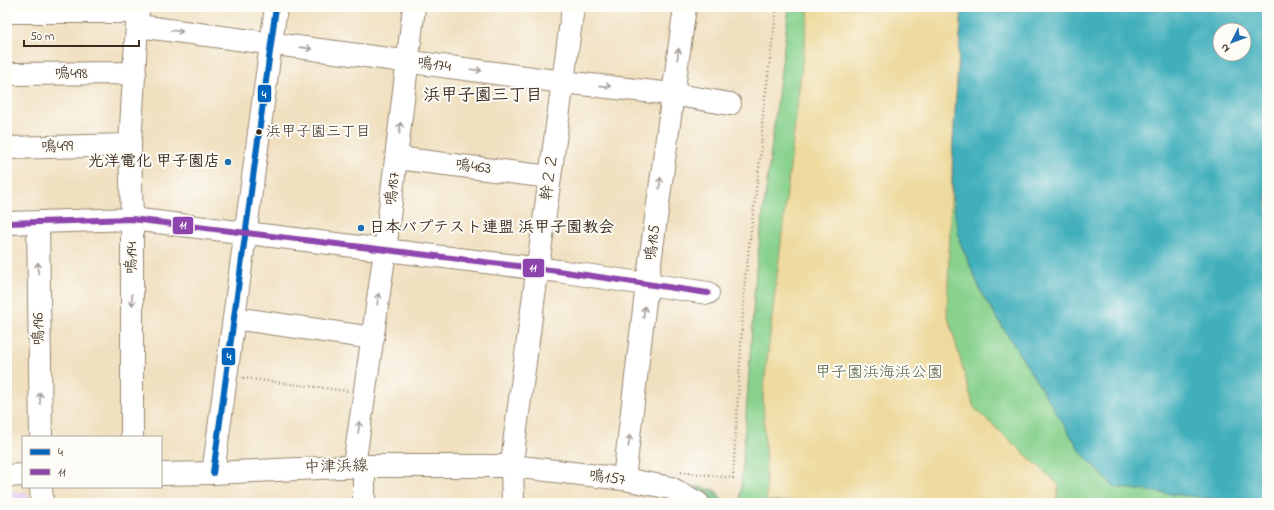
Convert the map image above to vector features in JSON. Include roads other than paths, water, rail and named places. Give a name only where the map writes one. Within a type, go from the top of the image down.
[{"type":"street","points":[[212,473],[276,7]]},
{"type":"street","name":"鳴187","points":[[364,503],[359,466],[364,393],[385,251],[414,7]]},
{"type":"street","name":"幹２２","points":[[513,503],[512,466],[573,7]]},
{"type":"street","name":"鳴185","points":[[624,479],[647,284],[685,7]]},
{"type":"street","name":"鳴174","points":[[7,12],[138,15],[272,43],[563,82],[672,94],[730,104]]},
{"type":"street","name":"鳴194","points":[[132,436],[132,219],[130,145],[138,15]]},
{"type":"street","name":"鳴498","points":[[7,74],[135,74]]},
{"type":"street","name":"鳴499","points":[[7,148],[130,145]]},
{"type":"street","name":"鳴463","points":[[397,158],[550,176]]},
{"type":"street","points":[[7,223],[132,219],[246,232],[708,293]]},
{"type":"street","name":"鳴196","points":[[38,222],[41,436]]},
{"type":"street","points":[[234,318],[373,338]]},
{"type":"street","name":"中津浜線","points":[[162,474],[359,466],[512,466]]},
{"type":"street","name":"鳴157","points":[[512,466],[624,479],[671,488],[698,503]]},
{"type":"street","points":[[7,476],[22,475]]},
{"type":"street","points":[[41,488],[42,503]]},
{"type":"water","points":[[962,7],[1267,7],[1267,503],[1247,503],[1114,487],[1081,452],[983,296],[960,242],[952,196],[953,142]]},
{"type":"place","name":"浜甲子園三丁目","points":[[259,132]]},
{"type":"place","name":"光洋電化 甲子園店","points":[[228,162]]},
{"type":"place","name":"日本バプテスト連盟 浜甲子園教会","points":[[361,228]]},
{"type":"district","name":"浜甲子園三丁目","points":[[483,95]]},
{"type":"park label","name":"甲子園浜海浜公園","points":[[879,373]]}]
